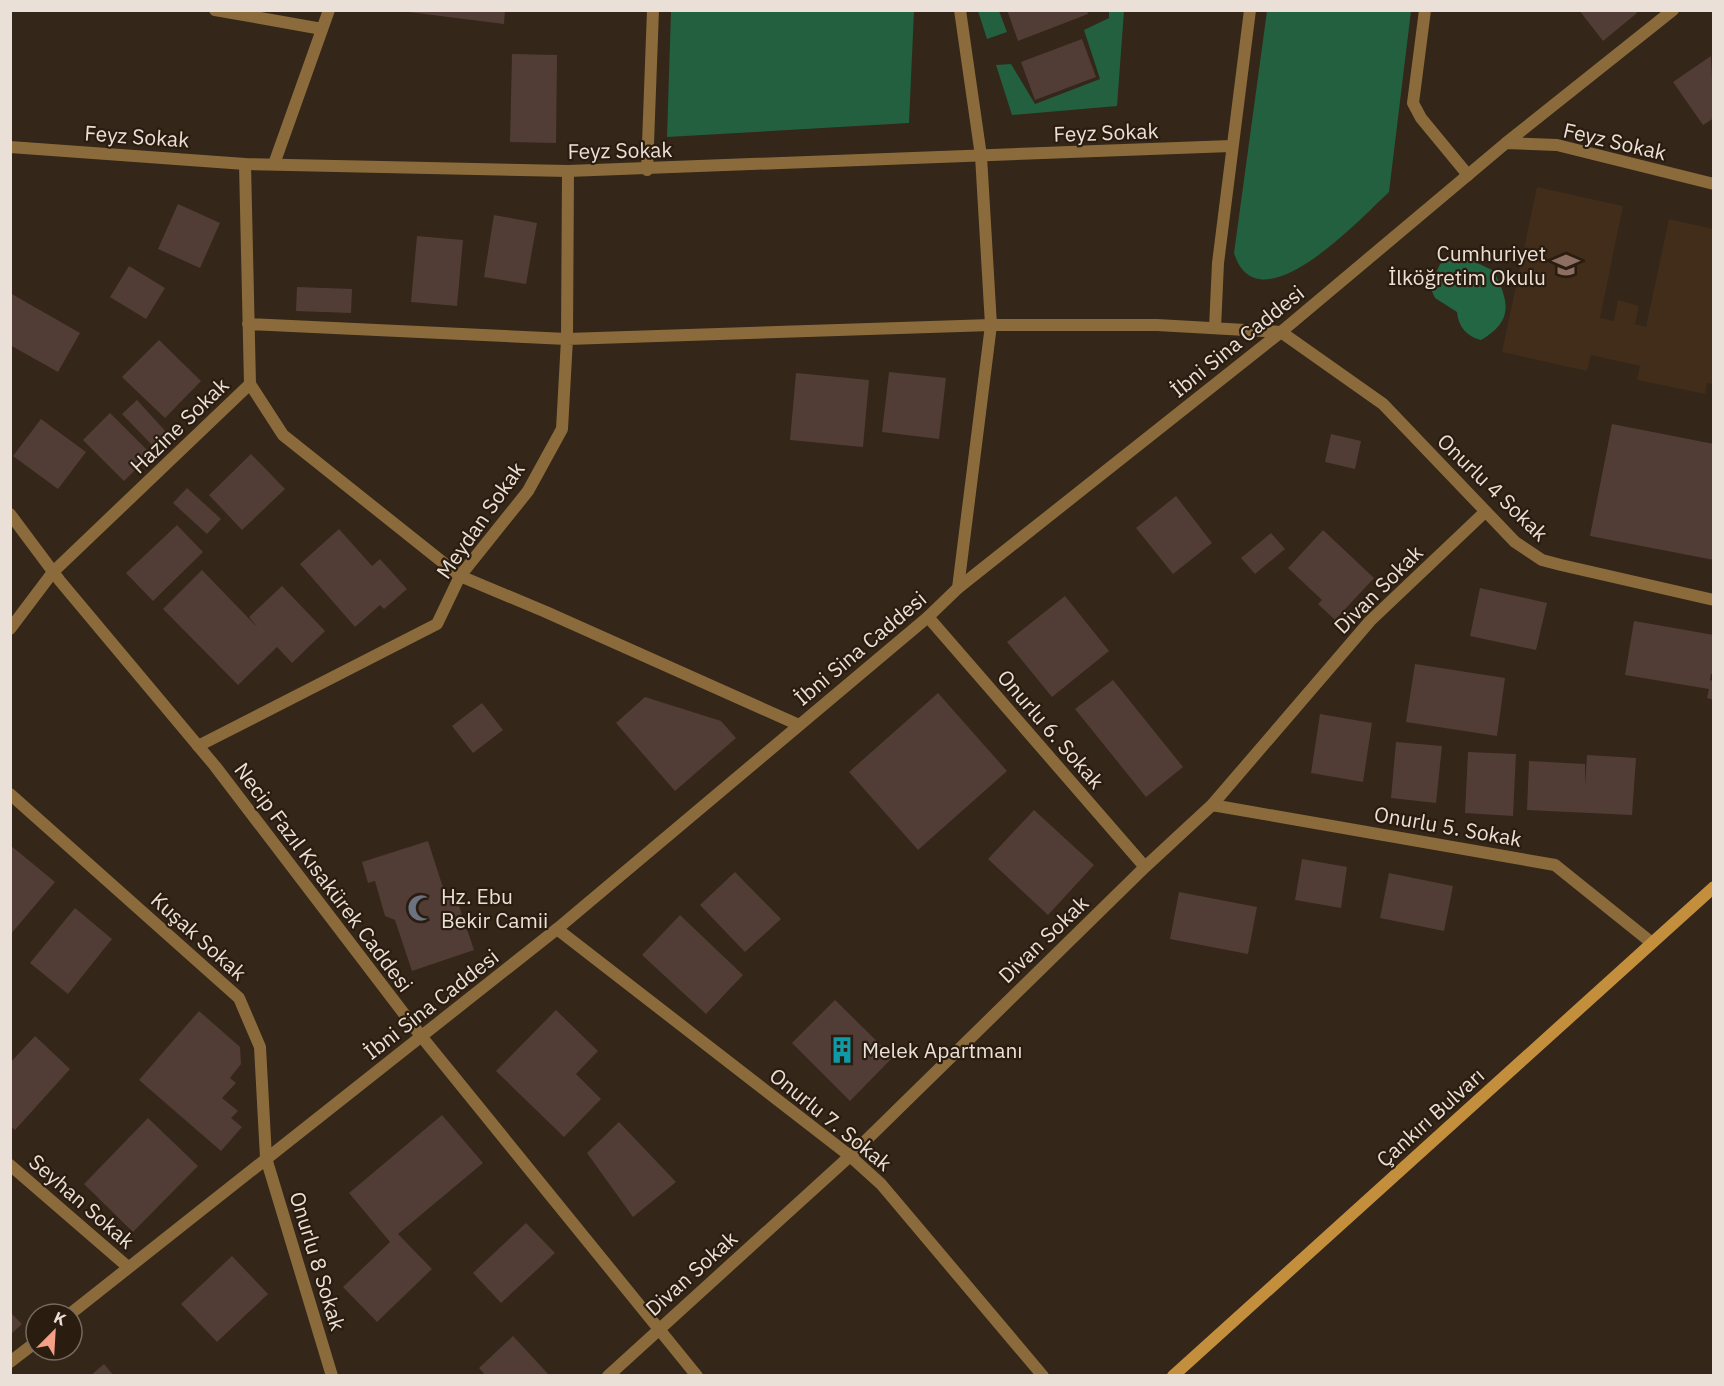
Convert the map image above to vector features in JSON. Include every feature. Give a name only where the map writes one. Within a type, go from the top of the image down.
[{"type":"main road","name":"Çankırı Bulvarı","points":[[1173,1376],[1713,887]]},
{"type":"street","points":[[215,10],[322,29]]},
{"type":"street","points":[[274,164],[329,10]]},
{"type":"street","points":[[647,170],[653,10]]},
{"type":"street","points":[[958,588],[991,325],[981,156],[960,10]]},
{"type":"street","points":[[1215,328],[1218,263],[1250,10]]},
{"type":"street","points":[[1425,10],[1413,103],[1421,118],[1468,175]]},
{"type":"street","name":"İbni Sina Caddesi","points":[[84,1303],[557,929],[928,617],[958,588],[1281,332],[1506,143],[1673,10]]},
{"type":"street","name":"Feyz Sokak","points":[[1506,143],[1557,146],[1713,184]]},
{"type":"street","name":"Feyz Sokak","points":[[10,147],[245,164],[568,171],[647,170],[1231,146]]},
{"type":"street","name":"Hazine Sokak","points":[[10,629],[53,572],[250,384],[245,164]]},
{"type":"street","name":"Meydan Sokak","points":[[198,746],[437,624],[460,576],[528,491],[562,429],[567,339],[568,171]]},
{"type":"street","points":[[248,324],[567,339],[991,325],[1157,325],[1281,332]]},
{"type":"street","name":"Onurlu 4 Sokak","points":[[1281,332],[1383,404],[1515,542],[1542,560],[1713,600]]},
{"type":"street","points":[[250,384],[283,435],[460,576],[557,616],[800,725]]},
{"type":"street","name":"Divan Sokak","points":[[608,1376],[850,1156],[1145,867],[1212,805],[1370,621],[1485,512]]},
{"type":"street","name":"Necip Fazıl Kısakürek Caddesi","points":[[10,514],[53,572],[198,746],[421,1036],[697,1376]]},
{"type":"street","name":"Onurlu 6. Sokak","points":[[928,617],[1145,867]]},
{"type":"street","name":"Kuşak Sokak","points":[[10,794],[239,998],[260,1047],[266,1158]]},
{"type":"street","name":"Onurlu 5. Sokak","points":[[1212,805],[1554,865],[1652,943]]},
{"type":"street","name":"Onurlu 7. Sokak","points":[[557,929],[850,1156],[881,1184],[1043,1376]]},
{"type":"street","name":"Onurlu 8 Sokak","points":[[266,1158],[332,1376]]},
{"type":"street","name":"Seyhan Sokak","points":[[10,1165],[128,1267]]},
{"type":"street","points":[[10,1362],[24,1351]]},
{"type":"shaded area","name":"Cumhuriyet İlköğretim Okulu","points":[[1537,187],[1623,206],[1600,318],[1614,321],[1618,300],[1639,306],[1635,324],[1646,327],[1669,219],[1713,229],[1713,384],[1707,383],[1705,394],[1637,380],[1640,366],[1591,355],[1587,371],[1502,352]]},
{"type":"green space","points":[[671,11],[914,11],[909,123],[667,137]]},
{"type":"green space","points":[[978,11],[999,11],[1007,32],[987,39]]},
{"type":"green space","points":[[1109,11],[1124,11],[1117,106],[1012,115],[996,65],[1011,64],[1035,104],[1100,79],[1084,30],[1109,18]]},
{"type":"green space","points":[[1267,11],[1411,11],[1389,192],[1357,223],[1310,261],[1286,274],[1265,279],[1246,274],[1234,253]]},
{"type":"green space","points":[[1461,255],[1494,271],[1503,292],[1506,310],[1504,318],[1492,333],[1481,340],[1464,330],[1457,312],[1435,298],[1430,287],[1440,264]]},
{"type":"building","points":[[393,10],[505,10],[504,24]]},
{"type":"building","points":[[1007,10],[1087,10],[1088,14],[1018,41]]},
{"type":"building","points":[[1579,10],[1635,10],[1637,13],[1603,41]]},
{"type":"building","points":[[1082,39],[1096,77],[1035,100],[1021,62]]},
{"type":"building","points":[[512,54],[557,55],[556,143],[510,142]]},
{"type":"building","points":[[1711,56],[1714,118],[1703,125],[1673,82]]},
{"type":"building","points":[[178,204],[220,223],[200,268],[158,249]]},
{"type":"building","points":[[494,215],[537,223],[526,284],[484,277]]},
{"type":"building","points":[[417,236],[463,240],[457,306],[411,302]]},
{"type":"building","points":[[129,266],[165,288],[146,319],[110,297]]},
{"type":"building","points":[[297,287],[352,289],[351,313],[296,311]]},
{"type":"building","points":[[10,293],[80,333],[58,372],[10,345]]},
{"type":"building","points":[[159,340],[201,381],[165,418],[122,377]]},
{"type":"building","points":[[889,372],[946,378],[939,439],[882,432]]},
{"type":"building","points":[[796,373],[869,380],[863,447],[790,440]]},
{"type":"building","points":[[137,400],[167,433],[153,446],[122,414]]},
{"type":"building","points":[[110,413],[151,454],[124,481],[83,440]]},
{"type":"building","points":[[41,419],[86,452],[58,489],[13,456]]},
{"type":"building","points":[[1612,424],[1714,444],[1714,560],[1590,536]]},
{"type":"building","points":[[1331,434],[1361,441],[1355,469],[1325,462]]},
{"type":"building","points":[[251,454],[285,489],[242,530],[209,495]]},
{"type":"building","points":[[187,488],[221,519],[207,534],[173,503]]},
{"type":"building","points":[[1176,496],[1212,543],[1173,574],[1136,528]]},
{"type":"building","points":[[177,525],[203,552],[153,601],[126,573]]},
{"type":"building","points":[[339,529],[372,566],[380,559],[407,589],[384,609],[380,605],[355,627],[300,564]]},
{"type":"building","points":[[1323,530],[1374,578],[1335,620],[1318,604],[1322,600],[1288,568]]},
{"type":"building","points":[[1271,533],[1285,549],[1255,574],[1241,558]]},
{"type":"building","points":[[202,570],[258,628],[249,617],[282,586],[325,631],[292,663],[277,647],[238,685],[163,609]]},
{"type":"building","points":[[1480,588],[1547,603],[1536,650],[1470,636]]},
{"type":"building","points":[[1065,596],[1109,651],[1052,697],[1007,642]]},
{"type":"building","points":[[1634,621],[1714,635],[1714,674],[1711,674],[1710,680],[1714,681],[1714,700],[1707,698],[1709,689],[1625,675]]},
{"type":"building","points":[[1415,664],[1505,678],[1497,736],[1406,722]]},
{"type":"building","points":[[1113,680],[1183,767],[1146,797],[1075,709]]},
{"type":"building","points":[[938,693],[1007,771],[918,850],[849,772]]},
{"type":"building","points":[[645,697],[721,721],[736,738],[675,791],[616,723]]},
{"type":"building","points":[[482,703],[503,730],[473,753],[452,726]]},
{"type":"building","points":[[1320,714],[1372,723],[1363,782],[1311,773]]},
{"type":"building","points":[[1396,742],[1442,746],[1436,803],[1391,798]]},
{"type":"building","points":[[1468,752],[1516,754],[1513,816],[1465,813]]},
{"type":"building","points":[[1587,755],[1636,758],[1632,815],[1527,810],[1529,761],[1585,764],[1585,787]]},
{"type":"building","points":[[1034,810],[1094,865],[1048,915],[988,859]]},
{"type":"building","name":"Hz. Ebu Bekir Camii","points":[[428,841],[447,900],[456,897],[474,950],[412,971],[395,920],[385,916],[375,881],[368,883],[362,862]]},
{"type":"building","points":[[10,845],[55,882],[10,935]]},
{"type":"building","points":[[1302,859],[1347,867],[1341,908],[1295,900]]},
{"type":"building","points":[[735,872],[781,919],[745,952],[700,905]]},
{"type":"building","points":[[1389,873],[1453,886],[1444,931],[1380,918]]},
{"type":"building","points":[[1179,892],[1257,907],[1248,954],[1170,939]]},
{"type":"building","points":[[75,908],[112,939],[68,994],[30,963]]},
{"type":"building","points":[[680,915],[743,975],[706,1014],[642,955]]},
{"type":"building","name":"Melek Apartmanı","points":[[835,1000],[893,1057],[850,1101],[792,1043]]},
{"type":"building","points":[[556,1010],[598,1051],[576,1074],[601,1099],[564,1137],[496,1071]]},
{"type":"building","points":[[199,1011],[240,1047],[241,1064],[230,1078],[236,1083],[222,1098],[238,1111],[231,1118],[242,1127],[221,1151],[139,1080]]},
{"type":"building","points":[[35,1036],[70,1069],[15,1130],[10,1126],[10,1063]]},
{"type":"building","points":[[442,1115],[483,1163],[398,1234],[432,1269],[377,1322],[343,1287],[390,1242],[349,1193]]},
{"type":"building","points":[[148,1118],[198,1166],[133,1232],[84,1184]]},
{"type":"building","points":[[619,1122],[676,1182],[633,1217],[587,1153]]},
{"type":"building","points":[[526,1223],[555,1253],[501,1303],[473,1273]]},
{"type":"building","points":[[232,1256],[268,1294],[217,1342],[181,1304]]},
{"type":"building","points":[[10,1312],[22,1324],[10,1335]]},
{"type":"building","points":[[513,1336],[550,1376],[486,1376],[479,1368]]},
{"type":"building","points":[[104,1364],[114,1376],[90,1376]]},
{"type":"place","name":"Cumhuriyet İlköğretim Okulu","points":[[1566,265]]},
{"type":"place","name":"Hz. Ebu Bekir Camii","points":[[421,908]]},
{"type":"place","name":"Melek Apartmanı","points":[[842,1050]]}]
